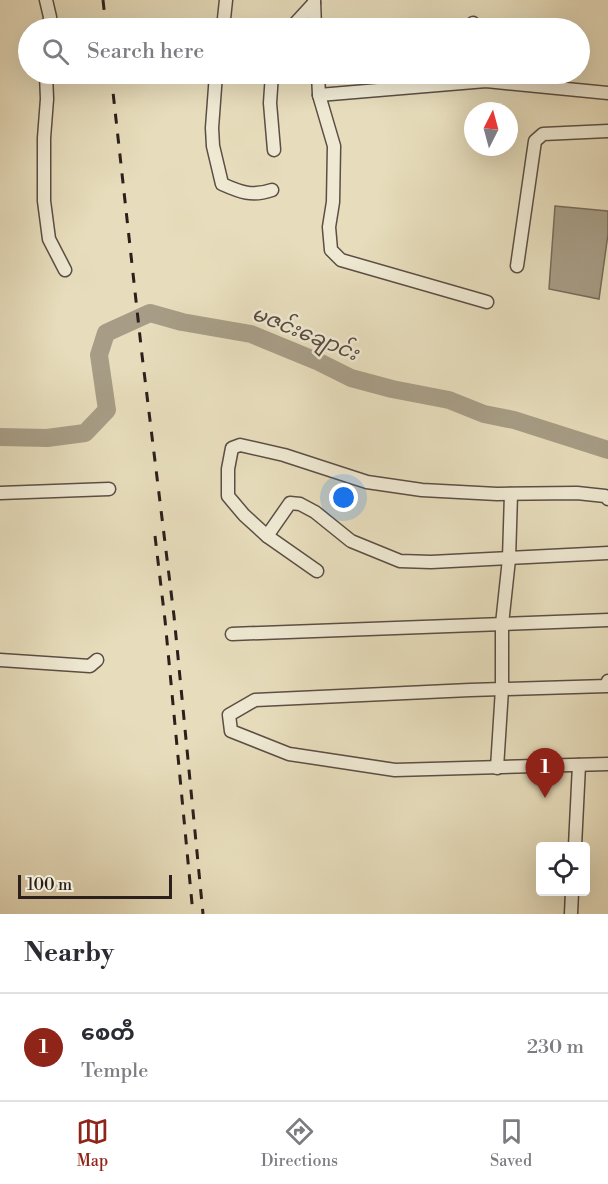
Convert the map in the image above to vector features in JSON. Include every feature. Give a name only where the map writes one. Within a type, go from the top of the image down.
[{"type":"street","points":[[46,0],[50,18]]},
{"type":"street","points":[[224,18],[226,0]]},
{"type":"street","points":[[300,18],[314,2]]},
{"type":"street","points":[[314,2],[315,18]]},
{"type":"street","points":[[46,84],[44,201],[49,239],[65,270]]},
{"type":"street","points":[[215,84],[213,146],[222,183],[239,192],[261,194],[272,190]]},
{"type":"street","points":[[271,84],[270,103],[274,150]]},
{"type":"street","points":[[318,84],[319,95],[334,146],[333,202],[329,228],[330,250],[341,260],[487,302]]},
{"type":"street","points":[[319,95],[420,84]]},
{"type":"street","points":[[539,84],[608,93]]},
{"type":"street","points":[[518,266],[535,141],[543,134],[608,131]]},
{"type":"street","points":[[317,571],[267,536],[244,515],[228,496],[228,469],[232,448],[240,445],[284,455],[367,482],[422,490],[511,494],[577,493],[605,496],[608,499]]},
{"type":"street","points":[[0,493],[109,489]]},
{"type":"street","points":[[497,768],[502,689],[502,624],[509,559],[511,494]]},
{"type":"street","points":[[267,536],[290,503],[300,504],[315,512],[351,541],[400,561],[509,559],[608,553]]},
{"type":"street","points":[[232,634],[608,621]]},
{"type":"street","points":[[0,660],[90,666],[97,660]]},
{"type":"street","points":[[608,681],[608,686],[255,700],[229,715],[231,731],[289,754],[395,770],[608,765]]},
{"type":"street","points":[[575,842],[579,765]]},
{"type":"street","points":[[571,914],[572,896]]},
{"type":"shaded area","points":[[555,206],[608,211],[608,234],[599,299],[549,289]]},
{"type":"waterway","name":"မဇင်းချောင်း","points":[[0,437],[47,438],[85,433],[107,410],[99,355],[106,333],[150,313],[182,322],[251,334],[351,378],[449,400],[484,414],[514,420],[608,450]]},
{"type":"railway","points":[[103,0],[105,18]]},
{"type":"railway","points":[[112,84],[174,616],[203,914]]},
{"type":"railway","points":[[155,536],[193,914]]},
{"type":"place","name":"စေတီ","points":[[545,798]]}]
